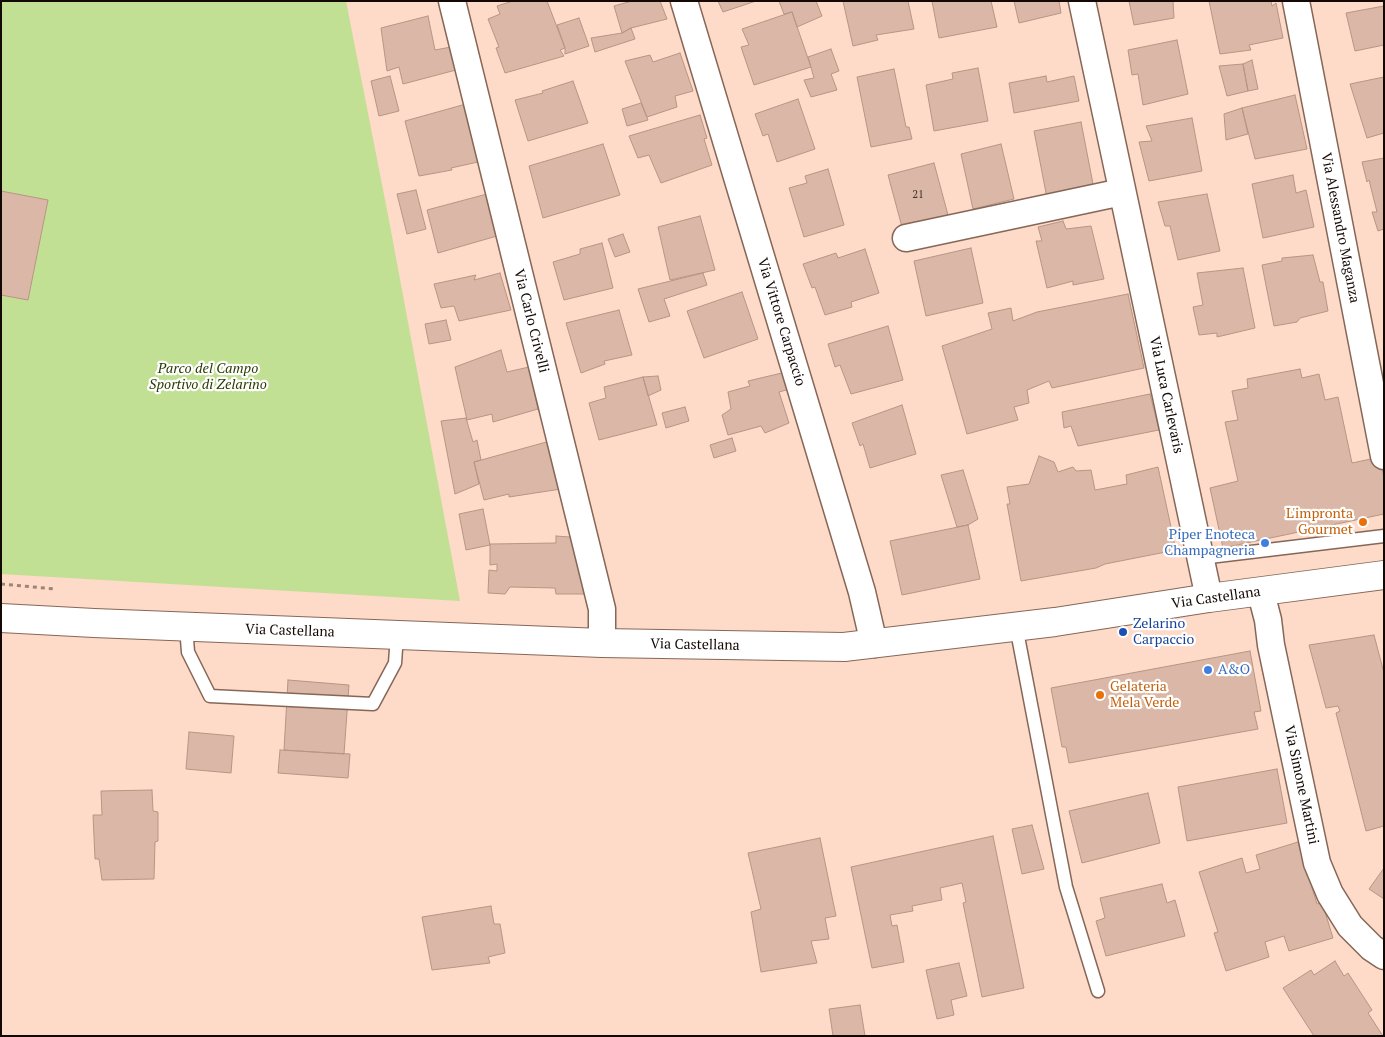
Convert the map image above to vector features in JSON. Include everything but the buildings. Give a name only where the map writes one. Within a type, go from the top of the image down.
[{"type":"street","name":"Via Carlo Crivelli","points":[[452,1],[602,609],[602,642]]},
{"type":"street","name":"Via Vittore Carpaccio","points":[[684,1],[862,592],[874,644]]},
{"type":"street","name":"Via Luca Carlevaris","points":[[1082,1],[1209,598]]},
{"type":"street","name":"Via Alessandro Maganza","points":[[1296,1],[1384,456]]},
{"type":"street","points":[[906,238],[1122,192]]},
{"type":"street","name":"Via Castellana","points":[[1,618],[397,635],[806,647],[874,644],[1055,622],[1209,598],[1384,576]]},
{"type":"street","name":"Via Simone Martini","points":[[1261,592],[1317,863],[1330,894],[1350,926],[1372,948],[1384,956]]},
{"type":"lane","points":[[1201,558],[1384,536]]},
{"type":"lane","points":[[186,626],[188,652],[210,696],[363,704],[373,704],[395,663],[397,635]]},
{"type":"lane","points":[[1016,626],[1066,887],[1098,991]]},
{"type":"green space","name":"Parco del Campo Sportivo di Zelarino","points":[[1,1],[346,1],[460,601],[1,574]]},
{"type":"place","name":"L'impronta Gourmet","points":[[1363,522]]},
{"type":"place","name":"Piper Enoteca Champagneria","points":[[1265,543]]},
{"type":"place","name":"Zelarino Carpaccio","points":[[1123,632]]},
{"type":"place","name":"A&O","points":[[1208,670]]},
{"type":"place","name":"Gelateria Mela Verde","points":[[1100,695]]}]
